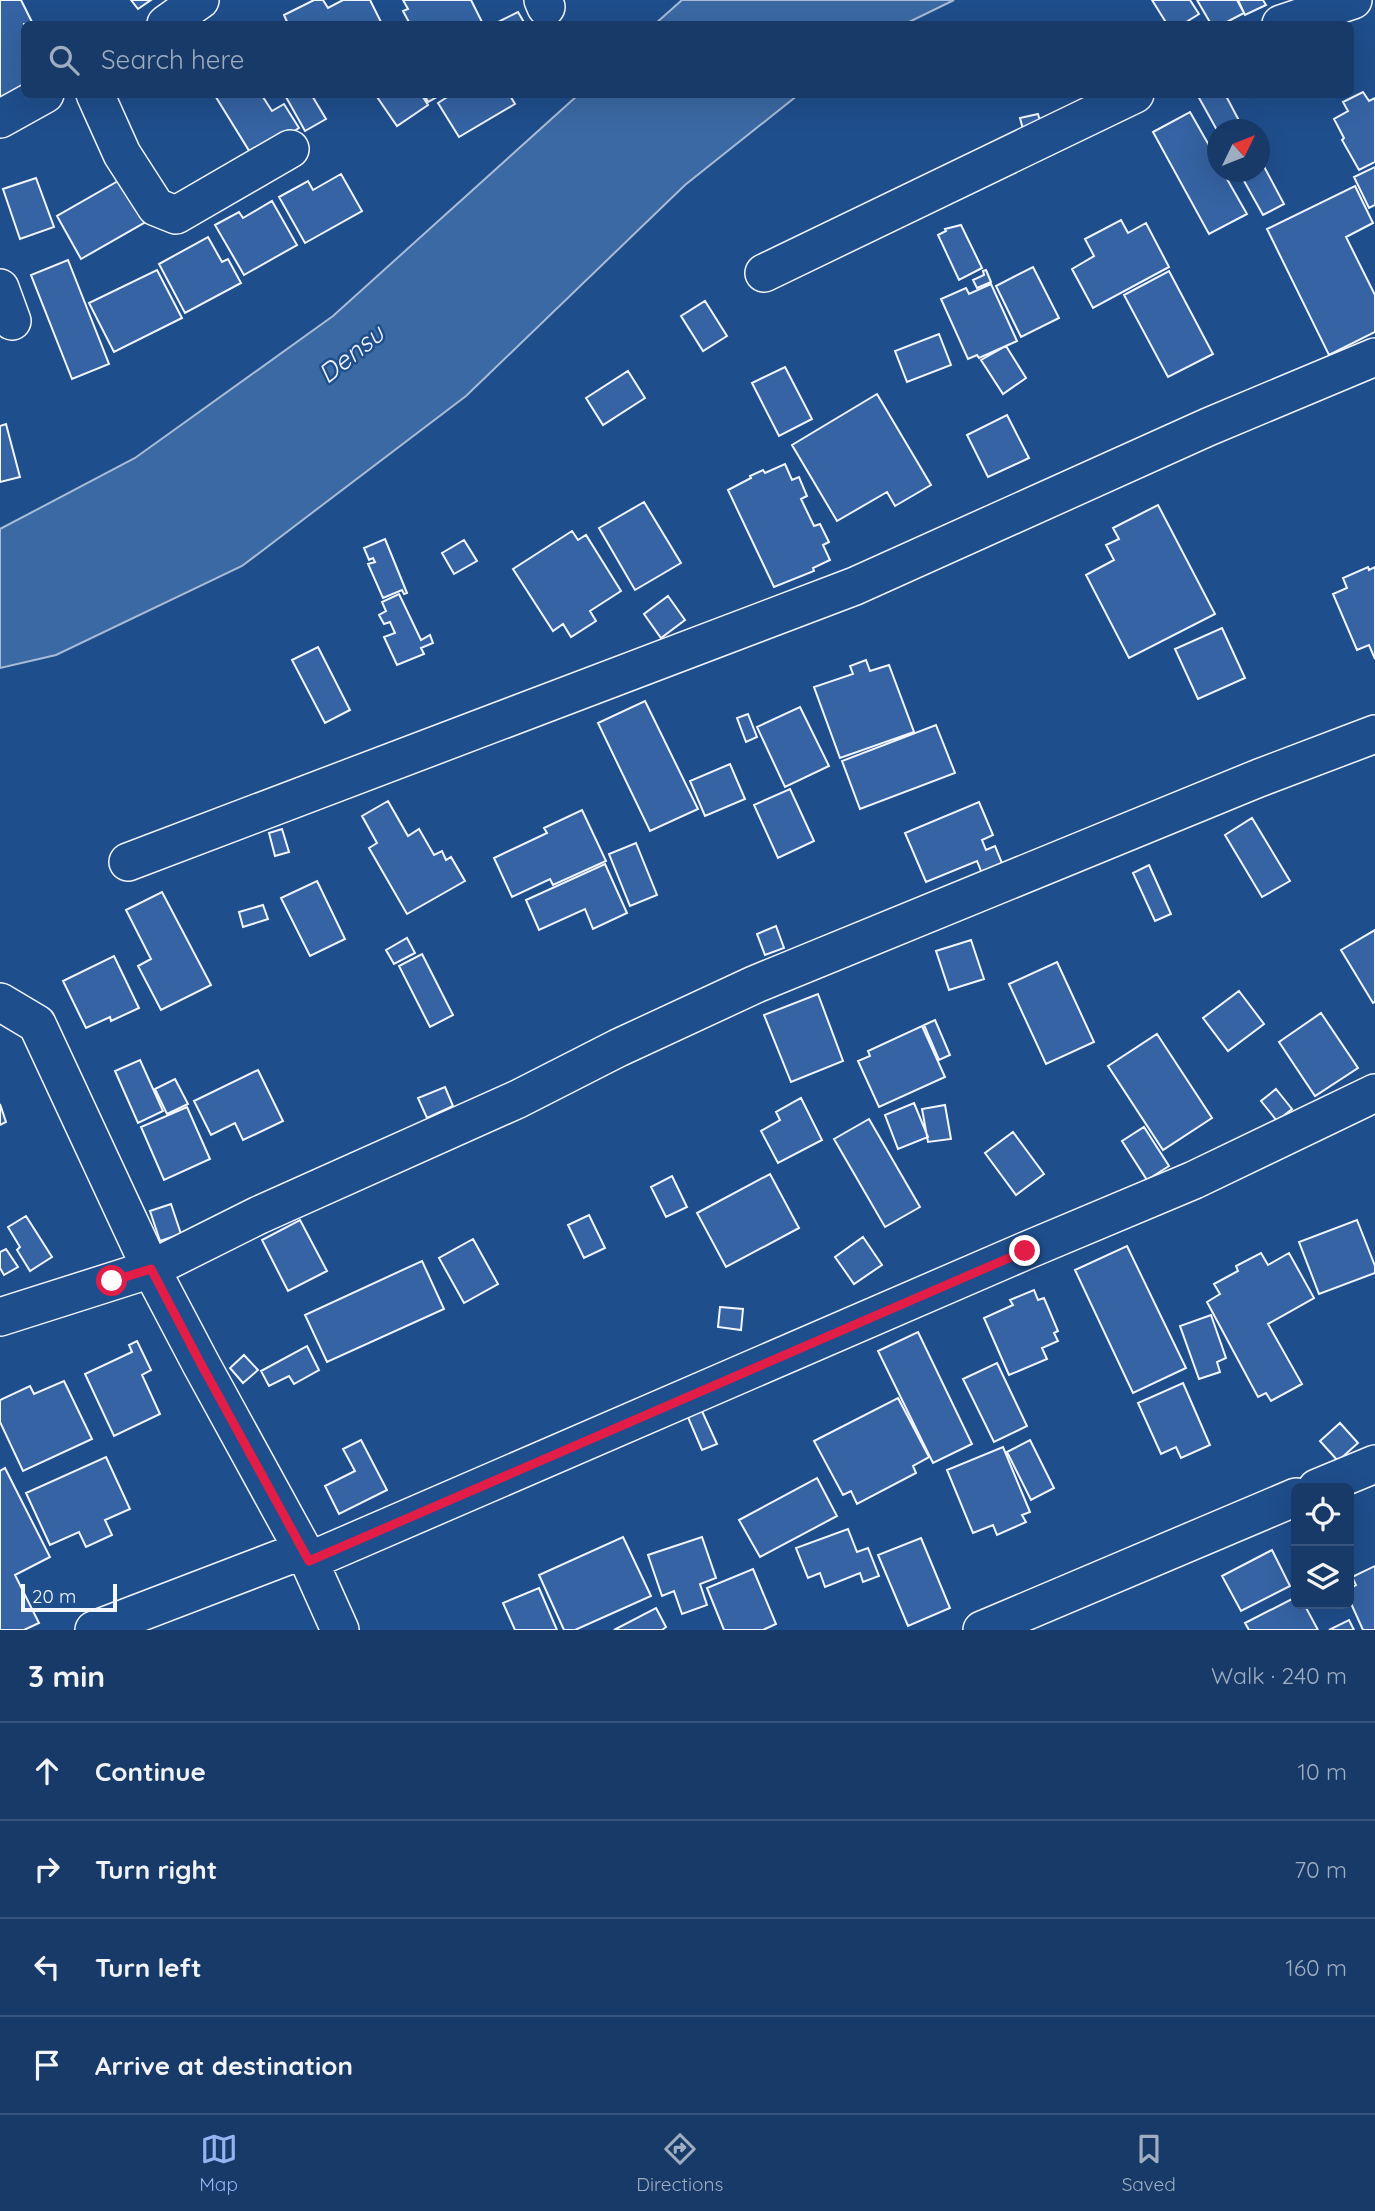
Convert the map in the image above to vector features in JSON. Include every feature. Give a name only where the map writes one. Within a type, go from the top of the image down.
[{"type":"street","points":[[170,21],[200,0]]},
{"type":"street","points":[[1290,21],[1353,0]]},
{"type":"street","points":[[0,119],[38,98]]},
{"type":"street","points":[[97,98],[122,154],[156,207],[176,215],[290,149]]},
{"type":"street","points":[[764,273],[1127,98]]},
{"type":"street","points":[[128,862],[855,586],[1208,428],[1375,357]]},
{"type":"street","points":[[0,1317],[151,1269],[259,1215],[518,1099],[618,1048],[757,984],[1375,733]]},
{"type":"street","points":[[0,1002],[37,1024],[151,1269],[306,1555],[340,1630]]},
{"type":"street","points":[[94,1630],[306,1555],[1194,1180],[1375,1093]]},
{"type":"street","points":[[1329,1483],[1375,1464]]},
{"type":"street","points":[[982,1630],[1291,1499]]},
{"type":"water","points":[[682,0],[954,0],[911,21],[658,21]]},
{"type":"water","name":"Densu","points":[[575,98],[794,98],[685,185],[466,396],[242,566],[56,655],[0,668],[0,529],[135,458],[333,316]]},
{"type":"building","points":[[0,0],[21,0],[32,21],[21,21],[21,91],[0,101]]},
{"type":"building","points":[[131,0],[151,0],[138,9]]},
{"type":"building","points":[[314,0],[323,0],[328,8],[343,0],[370,0],[380,21],[287,21],[284,15]]},
{"type":"building","points":[[403,0],[471,0],[482,21],[408,21],[403,11],[408,9]]},
{"type":"building","points":[[1152,0],[1190,0],[1199,14],[1188,21],[1165,21]]},
{"type":"building","points":[[1197,0],[1237,0],[1244,13],[1229,21],[1209,21]]},
{"type":"building","points":[[1238,0],[1263,0],[1266,5],[1245,15]]},
{"type":"building","points":[[518,12],[523,21],[500,21]]},
{"type":"building","points":[[1363,92],[1369,101],[1375,98],[1375,162],[1359,170],[1334,119],[1348,111],[1343,102]]},
{"type":"building","points":[[216,98],[264,98],[272,111],[284,104],[299,128],[253,157]]},
{"type":"building","points":[[287,98],[313,98],[326,119],[305,131]]},
{"type":"building","points":[[378,98],[424,98],[428,105],[397,126]]},
{"type":"building","points":[[446,98],[511,98],[515,104],[459,137],[438,103]]},
{"type":"building","points":[[1199,98],[1227,98],[1238,119],[1211,119]]},
{"type":"building","points":[[1190,112],[1207,142],[1207,182],[1229,182],[1247,214],[1209,234],[1153,132]]},
{"type":"building","points":[[1038,114],[1042,128],[1024,133],[1020,118]]},
{"type":"building","points":[[1375,167],[1375,205],[1369,208],[1354,177]]},
{"type":"building","points":[[341,174],[362,211],[305,243],[279,197],[308,181],[313,190]]},
{"type":"building","points":[[125,177],[149,220],[81,259],[57,216]]},
{"type":"building","points":[[36,178],[54,227],[20,239],[3,189]]},
{"type":"building","points":[[1270,178],[1284,204],[1263,215],[1245,182],[1270,182]]},
{"type":"building","points":[[1355,186],[1373,223],[1346,237],[1375,295],[1375,332],[1329,355],[1267,229]]},
{"type":"building","points":[[272,201],[297,245],[244,275],[215,225],[239,212],[243,218]]},
{"type":"building","points":[[1121,220],[1128,233],[1146,223],[1169,267],[1093,308],[1072,269],[1094,256],[1085,239]]},
{"type":"building","points":[[961,225],[982,268],[959,280],[938,235],[946,231],[945,229]]},
{"type":"building","points":[[208,237],[222,262],[228,259],[241,283],[185,313],[159,264]]},
{"type":"building","points":[[68,260],[109,364],[72,379],[31,275]]},
{"type":"building","points":[[1033,267],[1059,318],[1021,337],[996,286]]},
{"type":"building","points":[[157,270],[182,318],[114,352],[89,303]]},
{"type":"building","points":[[986,270],[991,282],[977,288],[973,280],[984,275],[983,271]]},
{"type":"building","points":[[1169,271],[1213,354],[1168,377],[1124,295]]},
{"type":"building","points":[[991,284],[1017,341],[979,358],[977,355],[968,359],[941,299],[966,288],[969,294]]},
{"type":"building","points":[[705,301],[727,336],[703,351],[681,316]]},
{"type":"building","points":[[939,334],[951,365],[907,382],[895,351]]},
{"type":"building","points":[[1006,346],[1026,378],[1003,394],[981,360]]},
{"type":"building","points":[[785,367],[812,419],[779,436],[752,383]]},
{"type":"building","points":[[628,371],[645,398],[603,425],[586,398]]},
{"type":"building","points":[[877,394],[931,485],[895,506],[887,492],[837,521],[792,445]]},
{"type":"building","points":[[1007,415],[1029,458],[988,477],[967,435]]},
{"type":"building","points":[[6,424],[20,477],[0,482],[0,426]]},
{"type":"building","points":[[785,464],[792,480],[799,477],[807,496],[801,499],[814,526],[820,524],[829,542],[823,545],[830,560],[813,568],[814,571],[774,587],[728,490],[763,470],[765,473]]},
{"type":"building","points":[[644,502],[681,563],[635,590],[599,528]]},
{"type":"building","points":[[1158,505],[1215,614],[1129,658],[1086,575],[1114,560],[1106,545],[1119,539],[1113,528]]},
{"type":"building","points":[[572,531],[578,540],[586,535],[621,591],[590,611],[596,621],[571,637],[563,624],[553,631],[513,569]]},
{"type":"building","points":[[385,539],[407,593],[404,594],[402,590],[383,598],[368,564],[375,562],[373,558],[369,560],[364,548]]},
{"type":"building","points":[[464,540],[477,561],[454,574],[442,553]]},
{"type":"building","points":[[1368,567],[1369,570],[1375,567],[1375,659],[1369,645],[1357,650],[1333,594],[1347,588],[1343,578]]},
{"type":"building","points":[[399,594],[421,640],[430,635],[433,643],[421,648],[424,654],[397,665],[384,637],[395,633],[390,622],[384,624],[379,615],[386,611],[382,602]]},
{"type":"building","points":[[668,596],[685,620],[661,638],[644,614]]},
{"type":"building","points":[[1222,628],[1245,678],[1198,699],[1175,649]]},
{"type":"building","points":[[318,647],[350,710],[325,723],[292,660]]},
{"type":"building","points":[[866,660],[870,671],[889,665],[914,732],[840,758],[814,687],[853,674],[850,666]]},
{"type":"building","points":[[645,701],[698,809],[650,831],[598,723]]},
{"type":"building","points":[[800,707],[829,766],[785,787],[757,727]]},
{"type":"building","points":[[748,714],[757,737],[746,742],[737,718]]},
{"type":"building","points":[[936,725],[955,773],[860,809],[842,761]]},
{"type":"building","points":[[730,764],[745,799],[705,816],[690,781]]},
{"type":"building","points":[[790,789],[814,841],[778,858],[754,805]]},
{"type":"building","points":[[388,801],[408,836],[419,829],[434,855],[442,851],[446,860],[451,857],[465,881],[407,914],[369,848],[377,843],[362,816]]},
{"type":"building","points":[[979,802],[993,835],[982,840],[986,850],[995,846],[1004,868],[983,876],[977,861],[926,882],[905,833]]},
{"type":"building","points":[[582,810],[606,861],[553,885],[550,879],[512,897],[494,858],[547,833],[544,828]]},
{"type":"building","points":[[1252,818],[1290,881],[1262,897],[1225,835]]},
{"type":"building","points":[[282,829],[289,852],[275,856],[269,833]]},
{"type":"building","points":[[636,843],[657,895],[630,906],[609,854]]},
{"type":"building","points":[[605,864],[627,913],[593,929],[585,909],[539,930],[526,900]]},
{"type":"building","points":[[1149,865],[1171,914],[1155,921],[1133,873]]},
{"type":"building","points":[[317,881],[345,939],[310,956],[281,898]]},
{"type":"building","points":[[162,892],[211,985],[161,1010],[138,966],[151,959],[126,910]]},
{"type":"building","points":[[263,905],[268,919],[243,927],[239,912]]},
{"type":"building","points":[[776,926],[784,948],[765,955],[757,934]]},
{"type":"building","points":[[1375,930],[1375,1002],[1373,1003],[1341,950]]},
{"type":"building","points":[[407,938],[415,953],[394,964],[386,950]]},
{"type":"building","points":[[971,940],[984,979],[949,990],[936,951]]},
{"type":"building","points":[[422,954],[453,1015],[430,1027],[399,966]]},
{"type":"building","points":[[114,956],[139,1008],[111,1021],[110,1017],[86,1028],[63,981]]},
{"type":"building","points":[[1057,962],[1094,1042],[1046,1064],[1009,984]]},
{"type":"building","points":[[1239,991],[1264,1024],[1228,1051],[1203,1018]]},
{"type":"building","points":[[818,994],[843,1061],[791,1082],[764,1015]]},
{"type":"building","points":[[1321,1013],[1358,1068],[1315,1096],[1279,1042]]},
{"type":"building","points":[[935,1020],[950,1055],[939,1060],[924,1025]]},
{"type":"building","points":[[922,1026],[945,1077],[879,1107],[858,1061],[870,1056],[868,1051]]},
{"type":"building","points":[[1157,1034],[1212,1118],[1163,1150],[1108,1066]]},
{"type":"building","points":[[140,1060],[163,1111],[138,1123],[115,1071]]},
{"type":"building","points":[[258,1070],[283,1121],[243,1140],[235,1123],[211,1135],[194,1101]]},
{"type":"building","points":[[175,1079],[188,1104],[167,1114],[155,1089]]},
{"type":"building","points":[[445,1087],[453,1106],[427,1118],[418,1098]]},
{"type":"building","points":[[1276,1089],[1292,1109],[1277,1121],[1261,1101]]},
{"type":"building","points":[[801,1098],[822,1140],[778,1163],[761,1131],[780,1120],[776,1112]]},
{"type":"building","points":[[914,1103],[928,1137],[898,1149],[885,1115]]},
{"type":"building","points":[[0,1104],[6,1122],[0,1125]]},
{"type":"building","points":[[945,1105],[951,1139],[928,1142],[922,1109]]},
{"type":"building","points":[[187,1107],[210,1159],[164,1180],[141,1127]]},
{"type":"building","points":[[869,1119],[920,1207],[885,1227],[834,1139]]},
{"type":"building","points":[[1144,1127],[1169,1166],[1147,1180],[1122,1141]]},
{"type":"building","points":[[1013,1132],[1044,1174],[1016,1195],[985,1153]]},
{"type":"building","points":[[770,1174],[799,1228],[726,1267],[697,1213]]},
{"type":"building","points":[[672,1176],[687,1207],[666,1217],[651,1187]]},
{"type":"building","points":[[171,1204],[181,1234],[160,1241],[150,1211]]},
{"type":"building","points":[[589,1215],[605,1248],[584,1258],[568,1225]]},
{"type":"building","points":[[26,1216],[52,1257],[30,1271],[17,1250],[20,1247],[8,1227]]},
{"type":"building","points":[[300,1220],[327,1271],[288,1291],[262,1240]]},
{"type":"building","points":[[1357,1220],[1375,1266],[1375,1273],[1319,1294],[1299,1242]]},
{"type":"building","points":[[863,1237],[882,1265],[854,1284],[835,1257]]},
{"type":"building","points":[[473,1239],[498,1284],[464,1303],[439,1258]]},
{"type":"building","points":[[1127,1246],[1186,1368],[1133,1393],[1075,1270]]},
{"type":"building","points":[[6,1249],[18,1267],[4,1275],[0,1268],[0,1252]]},
{"type":"building","points":[[1261,1253],[1268,1265],[1289,1253],[1314,1298],[1268,1324],[1302,1384],[1271,1401],[1266,1393],[1258,1397],[1207,1302],[1220,1294],[1214,1284],[1238,1271],[1236,1266]]},
{"type":"building","points":[[422,1261],[444,1309],[327,1362],[305,1315]]},
{"type":"building","points":[[1034,1290],[1038,1300],[1044,1298],[1058,1331],[1054,1333],[1058,1341],[1042,1348],[1047,1359],[1009,1375],[984,1318],[1013,1305],[1010,1300]]},
{"type":"building","points":[[720,1307],[743,1309],[741,1330],[718,1327]]},
{"type":"building","points":[[1211,1315],[1226,1358],[1217,1362],[1220,1372],[1199,1379],[1180,1326]]},
{"type":"building","points":[[918,1332],[972,1444],[933,1463],[878,1351]]},
{"type":"building","points":[[137,1341],[151,1370],[142,1375],[160,1414],[114,1436],[85,1374],[132,1352],[129,1345]]},
{"type":"building","points":[[307,1346],[319,1370],[294,1384],[289,1376],[269,1386],[261,1371]]},
{"type":"building","points":[[244,1355],[258,1370],[243,1383],[230,1368]]},
{"type":"building","points":[[997,1363],[1027,1426],[994,1442],[963,1379]]},
{"type":"building","points":[[64,1381],[92,1439],[23,1471],[0,1422],[0,1400],[30,1386],[34,1394]]},
{"type":"building","points":[[1183,1383],[1210,1445],[1181,1458],[1176,1447],[1161,1454],[1138,1403]]},
{"type":"building","points":[[898,1398],[929,1457],[913,1466],[916,1473],[857,1504],[851,1491],[843,1495],[814,1441]]},
{"type":"building","points":[[701,1409],[717,1444],[702,1450],[687,1415]]},
{"type":"building","points":[[1340,1423],[1358,1443],[1338,1461],[1320,1441]]},
{"type":"building","points":[[361,1440],[387,1490],[339,1514],[325,1486],[355,1471],[343,1449]]},
{"type":"building","points":[[1030,1440],[1054,1488],[1031,1500],[1007,1452]]},
{"type":"building","points":[[1003,1447],[1030,1512],[1022,1515],[1026,1522],[997,1535],[993,1525],[973,1533],[947,1470]]},
{"type":"building","points":[[106,1457],[130,1509],[105,1520],[112,1535],[86,1547],[79,1532],[50,1545],[26,1493]]},
{"type":"building","points":[[5,1468],[50,1557],[15,1575],[39,1623],[24,1630],[0,1630],[0,1471]]},
{"type":"building","points":[[817,1478],[837,1516],[760,1557],[739,1520]]},
{"type":"building","points":[[848,1529],[857,1552],[868,1548],[879,1576],[863,1582],[860,1573],[825,1587],[820,1573],[808,1578],[796,1548]]},
{"type":"building","points":[[623,1537],[651,1596],[575,1630],[564,1630],[539,1575]]},
{"type":"building","points":[[702,1537],[716,1578],[700,1584],[707,1605],[682,1614],[674,1591],[662,1596],[648,1555]]},
{"type":"building","points":[[921,1538],[950,1608],[908,1626],[878,1555]]},
{"type":"building","points":[[1272,1550],[1290,1586],[1241,1611],[1222,1576]]},
{"type":"building","points":[[1375,1566],[1375,1630],[1363,1630],[1354,1609],[1356,1585],[1354,1576]]},
{"type":"building","points":[[753,1569],[776,1624],[763,1630],[724,1630],[707,1588]]},
{"type":"building","points":[[539,1588],[557,1630],[515,1630],[503,1603]]},
{"type":"building","points":[[1291,1600],[1291,1609],[1307,1609],[1318,1630],[1249,1630],[1245,1623]]},
{"type":"building","points":[[656,1608],[666,1627],[662,1630],[614,1630]]},
{"type":"building","points":[[1349,1620],[1354,1630],[1329,1630]]},
{"type":"route","points":[[112,1281],[151,1269],[309,1561],[1025,1251]]}]
